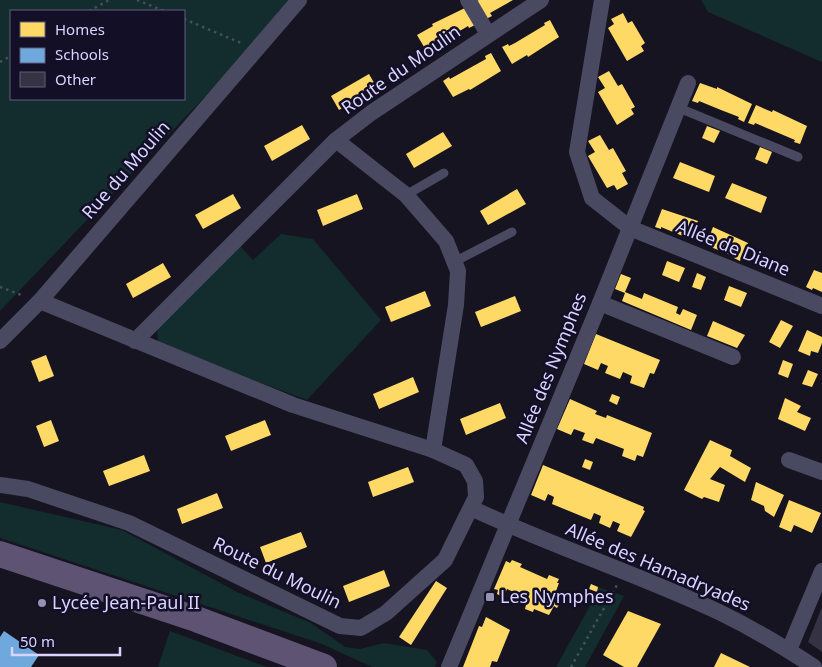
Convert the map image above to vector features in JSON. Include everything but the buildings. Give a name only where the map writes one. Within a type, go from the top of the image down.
[{"type":"main road","points":[[0,554],[196,619],[324,667]]},
{"type":"street","name":"Rue du Moulin","points":[[0,341],[40,301],[299,0]]},
{"type":"street","name":"Route du Moulin","points":[[468,0],[488,34]]},
{"type":"street","name":"Route du Moulin","points":[[135,341],[336,140],[371,112],[541,0]]},
{"type":"street","name":"Allée de Diane","points":[[598,4],[578,152],[592,198],[630,228],[822,306]]},
{"type":"street","name":"Allée des Nymphes","points":[[449,667],[600,303],[688,82]]},
{"type":"street","name":"Route du Moulin","points":[[336,140],[406,195],[446,241],[458,271],[456,305],[433,450]]},
{"type":"street","name":"Route du Moulin","points":[[0,484],[28,489],[129,523],[340,626],[361,628],[386,613],[445,560],[476,496],[475,480],[466,465],[433,450],[293,406],[40,301]]},
{"type":"street","points":[[600,303],[733,357]]},
{"type":"street","points":[[789,460],[822,472]]},
{"type":"street","name":"Allée des Hamadryades","points":[[470,508],[720,612],[789,650],[814,667]]},
{"type":"street","points":[[789,650],[822,570]]},
{"type":"lane","points":[[679,108],[798,157]]},
{"type":"lane","points":[[406,195],[444,173]]},
{"type":"lane","points":[[454,262],[512,232]]},
{"type":"path","points":[[91,10],[109,0]]},
{"type":"path","points":[[137,0],[162,10]]},
{"type":"path","points":[[185,19],[256,50]]},
{"type":"path","points":[[0,287],[40,301]]},
{"type":"path","points":[[571,667],[624,573]]},
{"type":"green space","points":[[0,0],[290,0],[262,37],[0,311]]},
{"type":"green space","points":[[701,0],[822,0],[822,62],[708,12]]},
{"type":"green space","points":[[281,234],[313,239],[381,320],[307,400],[165,347],[158,341],[157,329],[240,246],[253,260]]},
{"type":"green space","points":[[0,502],[122,530],[239,593],[311,623],[345,647],[360,649],[384,643],[427,650],[437,662],[435,667],[372,667],[322,644],[0,538]]},
{"type":"green space","points":[[598,587],[624,596],[585,667],[556,667],[597,593]]},
{"type":"green space","points":[[170,631],[267,667],[158,667]]},
{"type":"place","name":"Les Nymphes","points":[[490,597]]},
{"type":"place","name":"Lycée Jean-Paul II","points":[[42,603]]}]
